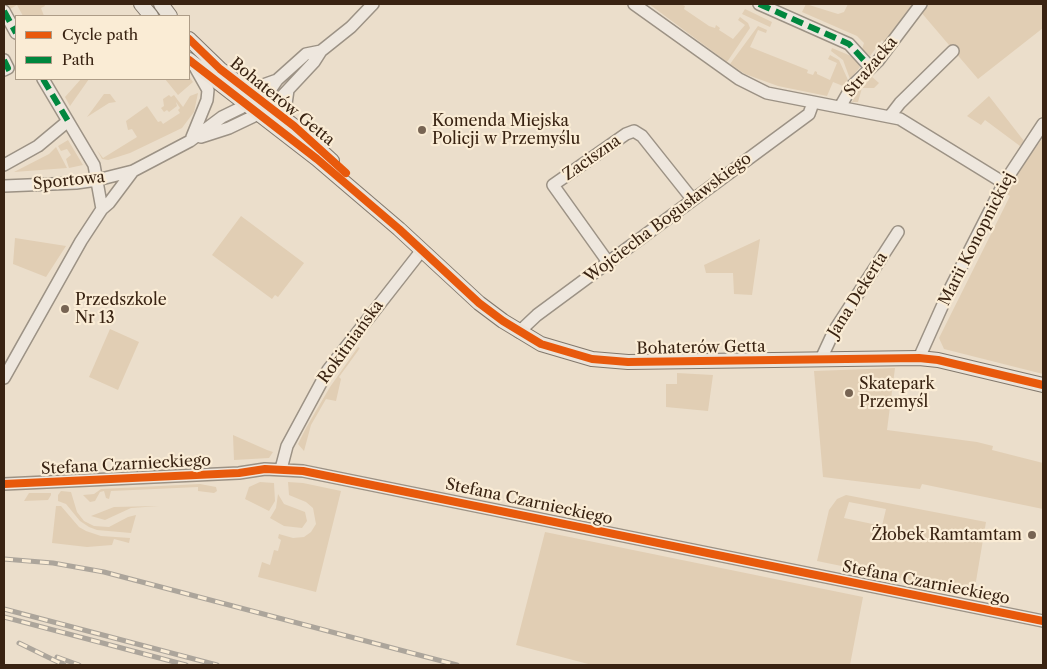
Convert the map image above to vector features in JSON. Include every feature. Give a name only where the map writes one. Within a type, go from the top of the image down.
[{"type":"main road","points":[[141,4],[150,15]]},
{"type":"main road","points":[[161,4],[169,15]]},
{"type":"main road","name":"Bohaterów Getta","points":[[190,40],[243,87],[253,102]]},
{"type":"main road","name":"Bohaterów Getta","points":[[191,63],[265,111],[317,159],[400,229]]},
{"type":"main road","name":"Bohaterów Getta","points":[[265,111],[288,122],[355,182],[400,229],[480,303],[519,332],[541,344],[592,360],[628,362],[919,358],[938,360],[1043,385]]},
{"type":"street","points":[[190,141],[229,128],[265,111],[288,90],[321,51],[350,28],[373,4]]},
{"type":"street","points":[[634,4],[739,80],[767,93],[890,116],[902,120],[1004,183]]},
{"type":"street","points":[[759,4],[849,44],[870,67]]},
{"type":"street","name":"Strażacka","points":[[840,108],[852,86],[888,50],[921,4]]},
{"type":"street","points":[[4,11],[15,31]]},
{"type":"street","points":[[4,378],[81,241],[102,209],[109,204],[133,171],[190,141],[222,117],[268,93],[277,80],[306,54],[321,51]]},
{"type":"street","points":[[890,116],[900,103],[953,51]]},
{"type":"street","points":[[190,141],[200,122],[208,90],[191,63]]},
{"type":"street","points":[[44,80],[94,164],[102,209]]},
{"type":"street","points":[[243,87],[263,85],[277,80]]},
{"type":"street","points":[[288,90],[285,111],[288,122]]},
{"type":"street","name":"Wojciecha Bogusławskiego","points":[[519,332],[534,318],[608,262],[809,114],[813,103]]},
{"type":"street","name":"Sportowa","points":[[4,165],[38,146],[68,120]]},
{"type":"street","name":"Marii Konopnickiej","points":[[919,358],[949,291],[1004,183],[1043,124]]},
{"type":"street","name":"Zaciszna","points":[[608,262],[553,185],[626,134],[634,131],[642,136],[689,196],[694,198]]},
{"type":"street","name":"Sportowa","points":[[4,186],[97,180],[133,171]]},
{"type":"street","name":"Jana Dekerta","points":[[821,359],[834,331],[898,232]]},
{"type":"street","name":"Rokitniańska","points":[[281,469],[287,446],[328,370],[422,250]]},
{"type":"street","name":"Stefana Czarnieckiego","points":[[4,484],[239,473],[281,469],[303,471],[1043,621]]},
{"type":"shaded area","points":[[9,4],[44,4],[45,6],[41,8],[44,15],[22,15],[17,5],[10,9]]},
{"type":"shaded area","points":[[649,4],[683,5],[685,6],[684,9],[709,26],[715,28],[716,25],[720,28],[719,30],[733,39],[745,25],[738,20],[740,17],[748,23],[750,28],[727,62]]},
{"type":"shaded area","points":[[806,4],[838,14],[844,12],[848,4],[916,4],[887,46],[882,40],[870,56],[862,49],[864,43],[857,36],[802,12]]},
{"type":"shaded area","points":[[925,4],[1043,4],[1043,28],[978,79],[920,11]]},
{"type":"shaded area","points":[[745,9],[772,22],[770,27],[742,14]]},
{"type":"shaded area","points":[[758,26],[767,30],[766,33],[758,30],[750,47],[808,70],[807,73],[813,75],[815,71],[817,74],[830,80],[837,63],[828,59],[830,55],[839,60],[848,80],[843,86],[833,82],[827,96],[778,86],[745,74],[730,64]]},
{"type":"shaded area","points":[[832,48],[851,56],[858,63],[860,67],[850,79],[843,60],[831,51]]},
{"type":"shaded area","points":[[871,76],[879,83],[874,88],[862,88],[858,102],[852,102],[861,86]]},
{"type":"shaded area","points":[[190,78],[193,82],[178,95],[166,80],[190,80]]},
{"type":"shaded area","points":[[80,80],[88,80],[70,106],[65,97]]},
{"type":"shaded area","points":[[198,93],[194,112],[182,128],[130,153],[108,160],[102,159],[97,150],[103,158],[137,137],[132,129],[128,130],[126,121],[147,106],[158,122],[161,121],[163,124],[180,113],[178,110],[180,108],[176,102],[177,106],[169,112],[167,110],[164,112],[161,108],[164,106],[163,99],[169,95],[171,97],[174,95],[183,107],[190,96]]},
{"type":"shaded area","points":[[104,94],[110,94],[116,102],[109,103],[87,117]]},
{"type":"shaded area","points":[[989,96],[1024,141],[1020,146],[985,120],[981,125],[967,116]]},
{"type":"shaded area","points":[[1043,138],[1043,374],[944,349],[939,338],[1010,196],[1005,193],[1015,174]]},
{"type":"shaded area","points":[[68,140],[83,165],[69,168],[66,159],[71,155],[67,149],[61,151],[58,146]]},
{"type":"shaded area","points":[[56,147],[67,168],[14,172],[49,154]]},
{"type":"shaded area","points":[[241,216],[304,263],[278,297],[275,295],[272,299],[212,255]]},
{"type":"shaded area","points":[[15,238],[66,246],[46,277],[13,264]]},
{"type":"shaded area","points":[[760,239],[752,295],[734,294],[733,273],[706,273],[704,265]]},
{"type":"shaded area","points":[[110,329],[139,342],[118,390],[89,377]]},
{"type":"shaded area","points":[[358,347],[360,348],[339,377],[341,379],[336,401],[326,399],[311,425],[304,451],[298,444],[306,428],[330,387]]},
{"type":"shaded area","points":[[895,368],[887,430],[977,442],[993,446],[992,450],[1043,463],[1043,509],[922,484],[920,489],[823,477],[814,371]]},
{"type":"shaded area","points":[[677,373],[713,375],[708,411],[666,407],[666,384],[677,384]]},
{"type":"shaded area","points":[[233,435],[273,452],[269,458],[234,460]]},
{"type":"shaded area","points":[[260,482],[274,483],[275,501],[269,511],[245,499],[249,487]]},
{"type":"shaded area","points":[[288,482],[303,483],[341,491],[316,592],[258,577],[262,562],[270,565],[274,550],[278,551],[281,540],[278,538],[279,534],[293,538],[304,537],[311,532],[316,524],[313,508],[306,502],[289,495]]},
{"type":"shaded area","points":[[200,484],[216,487],[217,491],[214,493],[198,491],[198,487],[111,491],[109,499],[106,498],[104,491],[100,492],[95,501],[90,502],[83,495],[94,494],[101,489]]},
{"type":"shaded area","points":[[61,491],[71,492],[77,512],[84,521],[94,526],[109,527],[136,515],[131,533],[97,530],[89,527],[80,521],[66,504],[58,501],[58,495]]},
{"type":"shaded area","points":[[29,493],[51,493],[51,495],[48,500],[24,501]]},
{"type":"shaded area","points":[[278,494],[284,504],[305,512],[307,521],[302,528],[284,526],[270,518],[276,508]]},
{"type":"shaded area","points":[[846,495],[986,522],[974,593],[817,561],[829,510],[837,499]],"holes":[[[849,502],[886,509],[882,526],[844,518]]]},
{"type":"shaded area","points":[[56,506],[61,506],[79,527],[86,531],[101,536],[130,538],[129,543],[114,539],[112,545],[87,547],[52,543]]},
{"type":"shaded area","points":[[159,506],[131,508],[105,520],[91,516],[114,507]]},
{"type":"shaded area","points":[[545,532],[863,597],[850,665],[592,665],[516,645]]},
{"type":"railway","points":[[4,559],[53,563],[104,572],[457,665]]},
{"type":"railway","points":[[4,609],[217,665]]},
{"type":"railway","points":[[4,617],[186,665]]},
{"type":"railway","points":[[19,643],[64,665]]},
{"type":"railway","points":[[57,657],[79,665]]},
{"type":"marked path","points":[[759,4],[849,44],[870,67]]},
{"type":"marked path","points":[[4,11],[15,31]]},
{"type":"marked path","points":[[4,60],[8,68],[4,70]]},
{"type":"marked path","points":[[44,80],[68,121]]},
{"type":"cycle path","points":[[190,40],[220,69],[294,126],[346,173]]},
{"type":"cycle path","points":[[190,61],[317,159],[399,229],[479,303],[503,321],[541,344],[592,359],[628,362],[919,358],[938,360],[1043,385]]},
{"type":"cycle path","points":[[4,484],[239,473],[265,469],[303,471],[1043,621]]},
{"type":"place","name":"Komenda Miejska Policji w Przemyślu","points":[[422,130]]},
{"type":"place","name":"Przedszkole Nr 13","points":[[65,309]]},
{"type":"place","name":"Skatepark Przemyśl","points":[[849,393]]},
{"type":"place","name":"Żłobek Ramtamtam","points":[[1032,535]]}]
